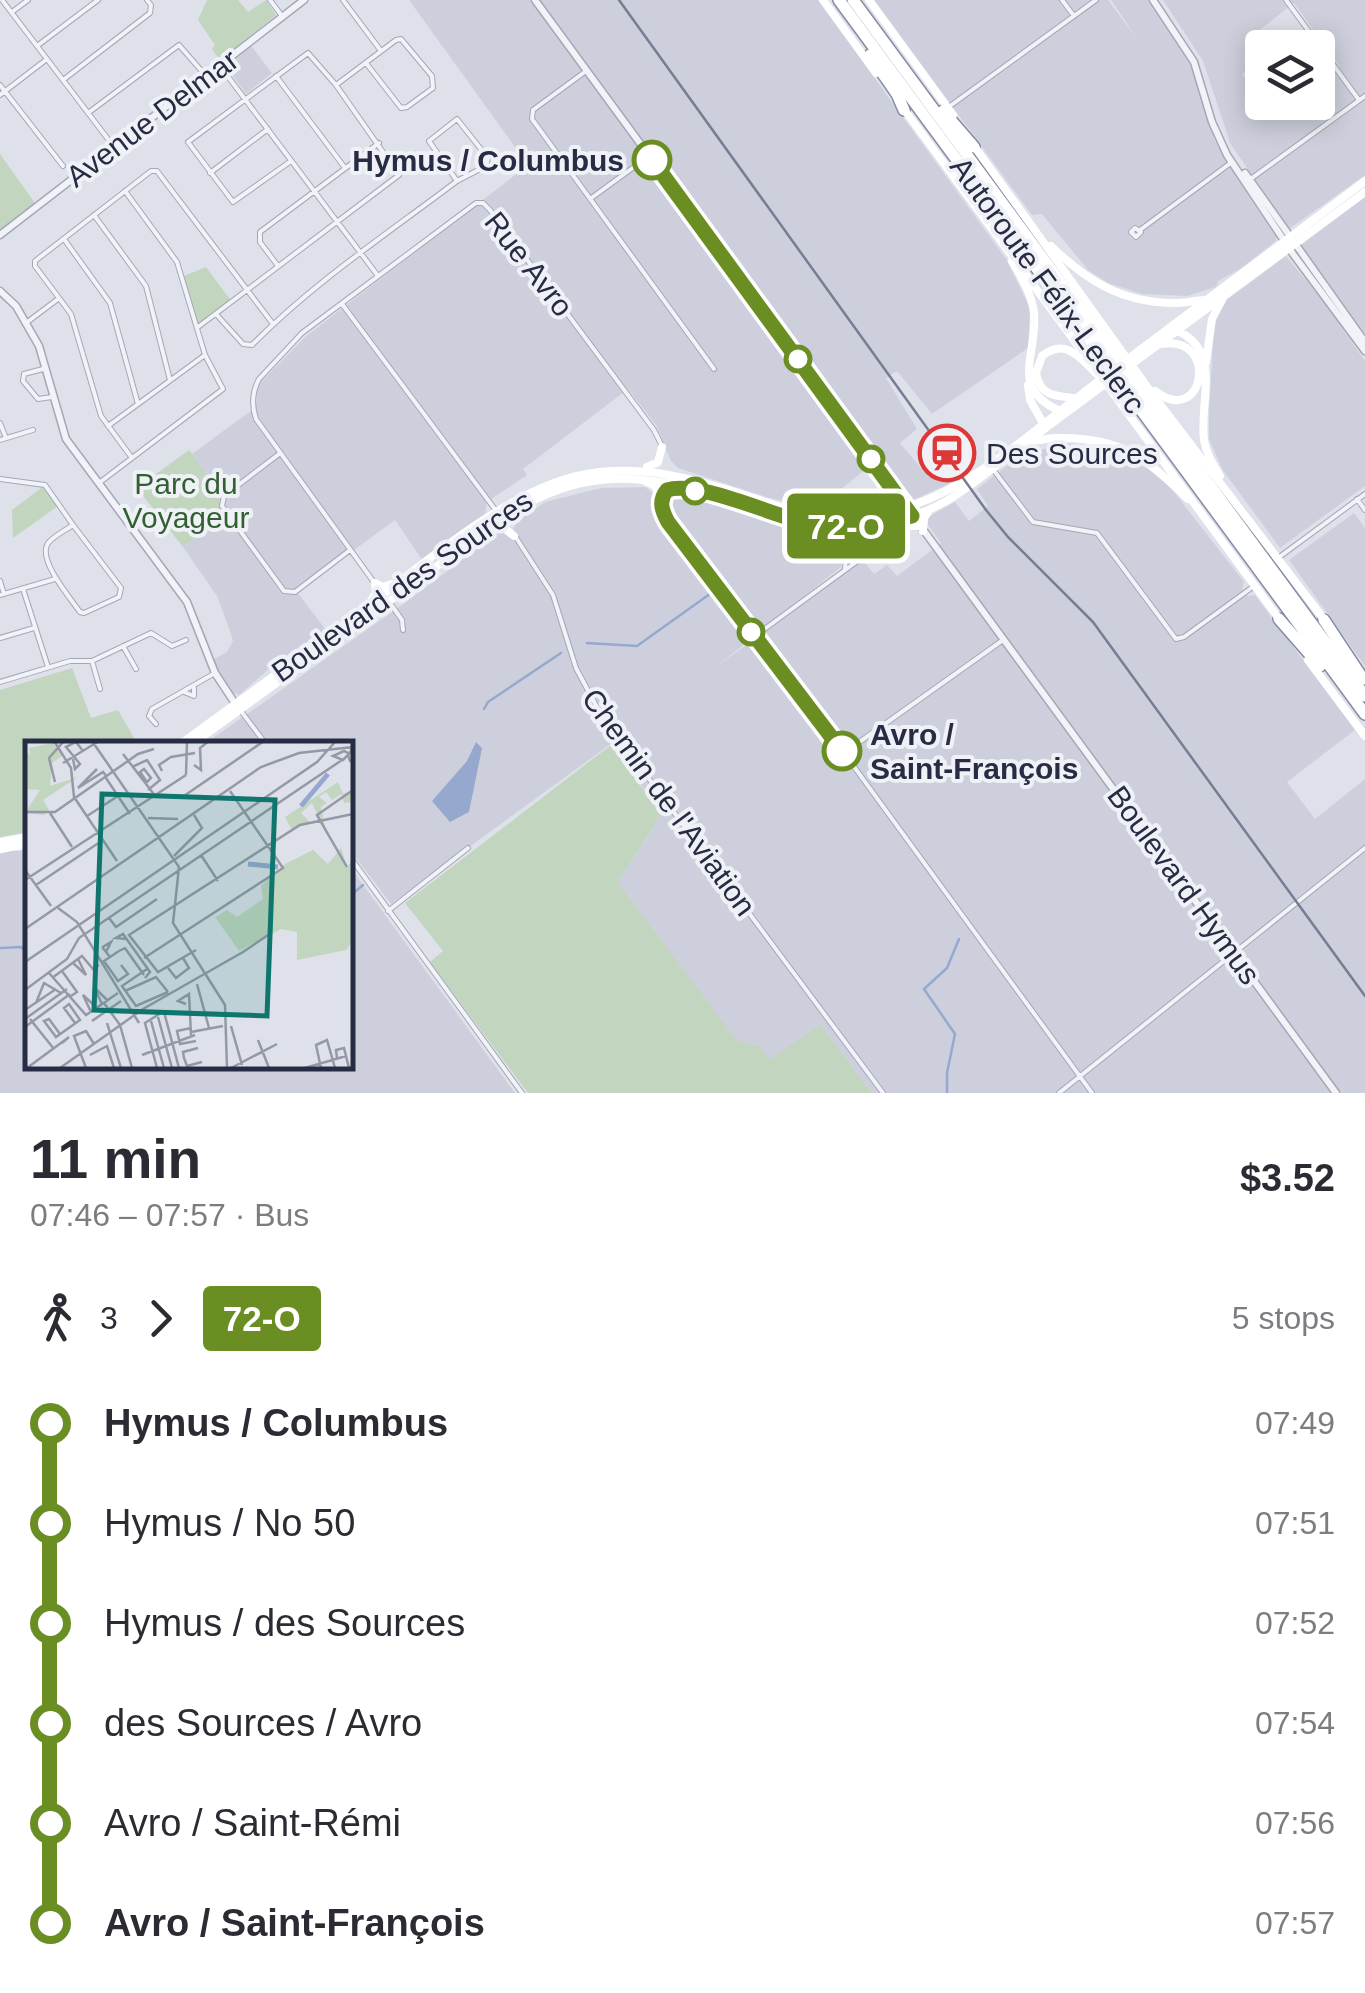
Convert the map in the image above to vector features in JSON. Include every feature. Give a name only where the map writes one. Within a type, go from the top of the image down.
[{"type":"highway","points":[[838,0],[904,110]]},
{"type":"highway","name":"Autoroute Félix-Leclerc","points":[[838,0],[1365,716]]},
{"type":"highway","points":[[854,2],[974,147]]},
{"type":"highway","name":"Autoroute Félix-Leclerc","points":[[854,2],[1365,696]]},
{"type":"highway","points":[[1279,619],[1365,716]]},
{"type":"highway","points":[[1324,620],[1365,683]]},
{"type":"main road","points":[[823,0],[1365,736]]},
{"type":"main road","points":[[869,0],[1209,470],[1227,488],[1365,674]]},
{"type":"main road","name":"Boulevard des Sources","points":[[662,476],[807,523],[866,525],[931,508],[965,489],[1142,352],[1223,297],[1365,181]]},
{"type":"main road","name":"Boulevard des Sources","points":[[1142,352],[1157,345],[1206,300],[1365,192]]},
{"type":"main road","points":[[1038,232],[1085,276],[1112,292],[1169,304],[1206,300]]},
{"type":"main road","points":[[1008,252],[1034,310],[1028,396],[1042,423]]},
{"type":"main road","points":[[1223,297],[1212,319],[1206,362],[1206,447],[1227,488]]},
{"type":"main road","points":[[1173,329],[1196,344],[1206,362]]},
{"type":"main road","points":[[1145,383],[1176,401],[1188,398],[1197,386],[1199,368],[1190,350],[1178,343],[1157,345]]},
{"type":"main road","points":[[1074,398],[1053,396],[1040,386],[1037,366],[1048,352],[1058,348],[1072,350],[1108,385]]},
{"type":"main road","points":[[1029,380],[1038,398],[1063,412]]},
{"type":"main road","name":"Boulevard des Sources","points":[[196,741],[364,609],[386,598],[406,578],[564,479],[592,473],[682,477],[804,514],[843,518],[910,513],[1063,412],[1074,398],[1093,389]]},
{"type":"main road","points":[[1027,442],[1068,438],[1127,449],[1155,467],[1197,508]]},
{"type":"main road","points":[[636,474],[657,464],[662,447]]},
{"type":"main road","points":[[662,447],[669,466],[682,477]]},
{"type":"main road","points":[[636,474],[654,486],[660,500]]},
{"type":"main road","name":"Boulevard des Sources","points":[[185,741],[480,535],[500,516],[575,485],[636,474]]},
{"type":"main road","points":[[660,500],[672,488],[710,494]]},
{"type":"main road","points":[[884,515],[894,506],[895,492]]},
{"type":"main road","points":[[514,536],[511,520],[521,507]]},
{"type":"main road","points":[[866,525],[922,529],[924,516],[931,508]]},
{"type":"main road","points":[[480,535],[501,527],[514,536]]},
{"type":"main road","points":[[364,609],[374,596],[375,583],[386,587],[406,578]]},
{"type":"main road","points":[[0,846],[25,841]]},
{"type":"street","points":[[2,0],[114,147]]},
{"type":"street","points":[[12,13],[28,0]]},
{"type":"street","points":[[37,46],[98,0]]},
{"type":"street","points":[[63,80],[150,13],[147,0]]},
{"type":"street","points":[[270,0],[283,16]]},
{"type":"street","name":"Avenue Delmar","points":[[0,235],[304,0]]},
{"type":"street","points":[[344,0],[382,51]]},
{"type":"street","name":"Boulevard Hymus","points":[[535,0],[1336,1093]]},
{"type":"street","points":[[1062,0],[1074,16]]},
{"type":"street","points":[[948,108],[1096,0]]},
{"type":"street","points":[[1155,0],[1195,64],[1213,126],[1232,162],[1248,181]]},
{"type":"street","points":[[1155,0],[1195,54],[1220,133],[1248,181],[1363,340],[1365,351]]},
{"type":"street","points":[[1286,0],[1358,100]]},
{"type":"street","points":[[336,84],[366,62],[382,51],[396,40],[405,41],[432,76],[433,88],[401,108],[366,62]]},
{"type":"street","points":[[88,113],[179,45],[206,76]]},
{"type":"street","points":[[198,327],[398,178],[400,171],[336,84],[308,53],[188,142],[233,202],[291,161]]},
{"type":"street","points":[[2,93],[47,59]]},
{"type":"street","points":[[220,66],[378,276]]},
{"type":"street","points":[[587,71],[531,114],[714,370]]},
{"type":"street","points":[[276,76],[346,169]]},
{"type":"street","points":[[0,85],[2,93],[63,166]]},
{"type":"street","points":[[1248,181],[1365,96]]},
{"type":"street","points":[[216,314],[248,346],[361,254],[457,182],[486,166],[488,158],[457,119],[428,141],[457,182]]},
{"type":"street","points":[[210,174],[268,129]]},
{"type":"street","points":[[278,266],[258,236],[379,143]]},
{"type":"street","points":[[590,199],[649,156]]},
{"type":"street","points":[[1140,230],[1232,162]]},
{"type":"street","points":[[132,458],[96,404],[76,324],[35,266],[35,260],[152,171],[160,172],[273,324]]},
{"type":"street","points":[[100,482],[220,392],[223,384],[205,354],[177,262],[125,192]]},
{"type":"street","name":"Rue Avro","points":[[375,583],[256,419],[252,408],[254,387],[302,333],[473,205],[484,204],[654,430],[662,447]]},
{"type":"street","points":[[94,215],[146,286],[170,380]]},
{"type":"street","points":[[64,239],[110,303],[138,404]]},
{"type":"street","points":[[0,291],[16,306],[39,346],[66,439],[187,602],[214,673],[262,741]]},
{"type":"street","points":[[26,323],[59,298]]},
{"type":"street","name":"Chemin de l'Aviation","points":[[342,304],[552,591],[578,671],[600,713],[883,1093]]},
{"type":"street","points":[[108,426],[205,354]]},
{"type":"street","points":[[45,368],[22,377],[34,396],[52,397]]},
{"type":"street","points":[[0,422],[3,439],[33,430]]},
{"type":"street","points":[[662,447],[660,500],[668,522],[844,753],[1092,1093]]},
{"type":"street","points":[[279,454],[224,496],[222,506],[275,578],[284,590],[295,592],[350,550]]},
{"type":"street","points":[[992,468],[1032,521],[1096,533],[1176,639],[1254,586]]},
{"type":"street","points":[[0,479],[45,485],[121,588],[122,593],[89,612],[80,612],[55,579],[46,547],[74,525]]},
{"type":"street","points":[[1278,558],[1365,494]]},
{"type":"street","points":[[1357,500],[1365,510]]},
{"type":"street","points":[[755,636],[864,556],[866,548],[861,540],[847,544],[844,569]]},
{"type":"street","points":[[0,580],[2,595],[55,579]]},
{"type":"street","points":[[375,583],[402,620],[403,630]]},
{"type":"street","points":[[23,588],[48,668]]},
{"type":"street","points":[[0,638],[35,628]]},
{"type":"street","points":[[0,682],[70,661],[92,661],[152,633],[172,646],[186,640]]},
{"type":"street","points":[[844,753],[1004,640]]},
{"type":"street","points":[[123,646],[136,670]]},
{"type":"street","points":[[92,661],[100,689]]},
{"type":"street","points":[[156,724],[150,719],[150,711],[214,673]]},
{"type":"street","points":[[388,911],[468,848]]},
{"type":"street","points":[[1059,1093],[1365,848]]},
{"type":"street","points":[[352,861],[522,1093]]},
{"type":"shaded area","points":[[409,0],[818,0],[1006,259],[1030,308],[1028,348],[932,414],[897,371],[886,378],[917,429],[900,443],[924,472],[940,461],[955,481],[911,501],[878,459],[817,509],[766,497],[678,468],[671,461],[656,425],[628,389],[523,469],[527,475],[487,502],[485,515],[423,561],[395,520],[297,592],[326,630],[282,658],[239,695],[233,693],[212,660],[227,652],[233,641],[230,631],[217,596],[183,547],[226,515],[219,505],[221,494],[192,454],[256,407],[258,385],[305,337],[528,165]]},
{"type":"shaded area","points":[[874,0],[1108,0],[1138,40],[1111,0],[1148,0],[1183,49],[1215,141],[1264,214],[1276,241],[1218,281],[1216,287],[1187,296],[1142,294],[1108,283],[1088,270],[1042,214],[1032,215]]},
{"type":"shaded area","points":[[1163,0],[1365,0],[1365,175],[1289,229],[1230,143],[1203,61]]},
{"type":"shaded area","points":[[251,46],[272,73],[246,94],[225,65]]},
{"type":"shaded area","points":[[1365,197],[1365,332],[1363,333],[1300,246]]},
{"type":"shaded area","points":[[1286,256],[1365,361],[1365,486],[1280,548],[1222,469],[1209,439],[1209,412],[1214,323],[1219,310]]},
{"type":"shaded area","points":[[1070,444],[1124,452],[1142,461],[1167,483],[1244,582],[1242,589],[1247,596],[1255,595],[1355,730],[1287,782],[1315,819],[1365,779],[1365,1093],[872,1093],[820,1024],[770,1061],[759,1046],[737,1042],[618,882],[661,814],[612,743],[391,904],[352,853],[352,741],[209,741],[499,532],[512,534],[516,522],[545,502],[601,488],[645,487],[660,498],[676,493],[788,529],[844,538],[841,567],[717,666],[863,560],[874,574],[887,565],[897,576],[941,543],[928,525],[928,517],[955,502],[969,521],[988,506],[977,489],[1023,453]]},
{"type":"shaded area","points":[[1354,513],[1365,528],[1365,666],[1289,560]]},
{"type":"shaded area","points":[[25,851],[25,1068],[352,1068],[352,870],[515,1093],[0,1093],[0,854]]},
{"type":"green space","points":[[207,0],[238,0],[248,12],[266,0],[276,15],[220,60],[198,20]]},
{"type":"green space","points":[[0,154],[37,206],[0,235]]},
{"type":"green space","points":[[206,267],[232,302],[198,327],[184,276]]},
{"type":"green space","name":"Parc du Voyageur","points":[[189,450],[221,494],[219,505],[226,515],[183,547],[137,488]]},
{"type":"green space","points":[[45,485],[58,506],[13,538],[12,510]]},
{"type":"green space","points":[[72,668],[91,718],[118,710],[136,741],[25,741],[25,832],[0,837],[0,690]]},
{"type":"green space","points":[[611,745],[661,814],[618,882],[737,1041],[759,1046],[770,1060],[820,1024],[872,1093],[528,1093],[430,962],[443,951],[405,903]]},
{"type":"water","points":[[476,742],[482,748],[469,812],[450,822],[432,801],[467,761]]},
{"type":"waterway","points":[[587,643],[637,646],[714,591]]},
{"type":"waterway","points":[[484,709],[488,702],[561,653]]},
{"type":"waterway","points":[[352,894],[363,885]]},
{"type":"waterway","points":[[947,1093],[955,1034],[924,989],[947,968],[959,939]]},
{"type":"waterway","points":[[0,948],[21,947],[25,950]]},
{"type":"tram line","points":[[619,0],[986,510],[1093,622],[1365,996]]},
{"type":"bus line","name":"72-O","points":[[652,160],[912,516],[836,526],[800,522],[680,488],[664,493],[661,505],[668,522],[842,751]]},
{"type":"place","name":"Hymus / Columbus","points":[[652,160]]},
{"type":"place","name":"Des Sources","points":[[947,453]]},
{"type":"place","name":"Avro / Saint-François","points":[[842,751]]}]
